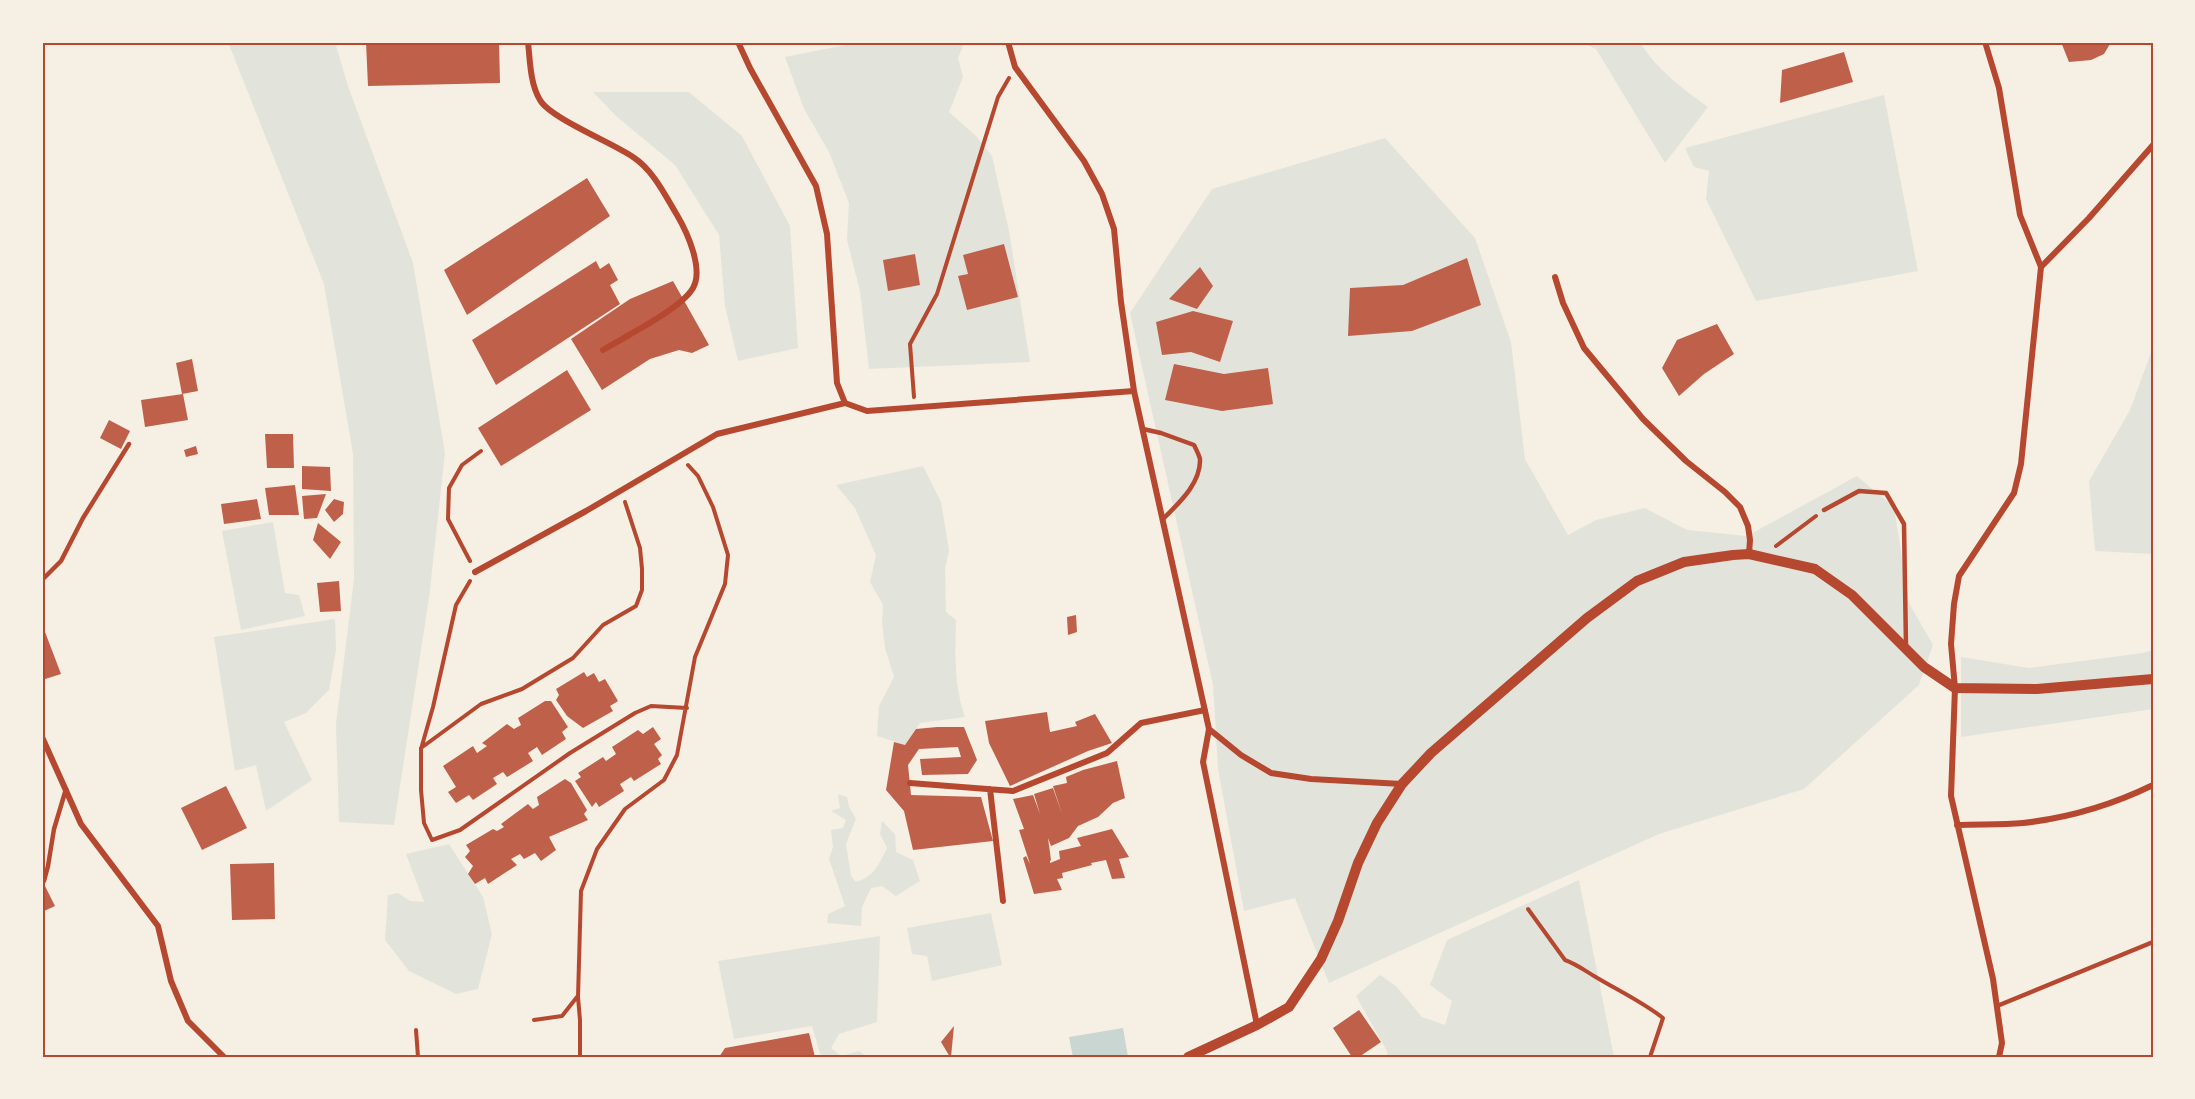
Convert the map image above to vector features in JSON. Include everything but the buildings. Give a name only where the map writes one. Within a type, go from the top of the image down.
[{"type":"street","points":[[528,42],[534,81],[540,101],[556,114],[635,158],[658,182],[688,234],[691,245],[696,266],[694,287],[679,303],[603,350]]},
{"type":"street","points":[[738,42],[750,68],[816,186],[827,234],[837,383],[845,404]]},
{"type":"street","points":[[1008,42],[1015,68],[1084,161],[1102,194],[1114,229],[1121,302],[1134,391],[1209,729],[1203,762],[1257,1025]]},
{"type":"street","points":[[1985,42],[1999,88],[2020,215],[2041,267],[2021,464],[2014,493],[1959,576],[1951,644],[1955,688],[1951,796],[1994,979],[2002,1042],[2000,1057]]},
{"type":"street","points":[[2041,267],[2153,145]]},
{"type":"street","points":[[1555,277],[1563,303],[1584,348],[1643,419],[1686,461],[1740,507],[1749,534],[1749,554]]},
{"type":"street","points":[[475,572],[717,434],[845,404],[867,411],[1134,391]]},
{"type":"street","points":[[1188,1057],[1257,1025],[1289,1007],[1321,959],[1338,921],[1358,863],[1377,823],[1402,784],[1431,753],[1587,618],[1637,581],[1684,562],[1749,554],[1815,569],[1852,595],[1924,667],[1955,688],[2037,689],[2153,679]]},
{"type":"street","points":[[910,783],[1013,790],[1107,753],[1141,723],[1205,710]]},
{"type":"street","points":[[1209,729],[1240,755],[1271,773],[1321,780],[1402,784]]},
{"type":"street","points":[[42,737],[81,824],[158,926],[171,981],[188,1022],[224,1057]]},
{"type":"street","points":[[1957,825],[2022,823],[2047,819],[2122,800],[2153,785]]},
{"type":"street","points":[[990,789],[1003,901]]},
{"type":"lane","points":[[1143,429],[1194,445],[1200,458],[1196,474],[1185,497],[1164,518]]},
{"type":"lane","points":[[42,580],[61,561],[83,518],[129,444]]},
{"type":"lane","points":[[1824,510],[1859,491],[1886,493],[1905,525],[1906,650]]},
{"type":"lane","points":[[44,881],[54,829],[66,789]]},
{"type":"lane","points":[[1997,1006],[2153,942]]},
{"type":"path","points":[[915,408],[910,344],[937,294],[998,97],[1015,68]]},
{"type":"path","points":[[481,451],[462,465],[449,488],[448,519],[475,572],[456,605],[421,749],[424,823],[432,840],[460,830],[579,747],[635,713],[651,706],[687,708]]},
{"type":"path","points":[[580,1057],[578,997],[581,891],[597,849],[625,809],[664,780],[677,755],[695,657],[725,584],[728,555],[713,507],[698,476],[680,456]]},
{"type":"path","points":[[421,749],[481,704],[522,689],[573,657],[603,625],[636,606],[642,590],[640,548],[621,490]]},
{"type":"path","points":[[1761,558],[1824,510]]},
{"type":"path","points":[[1528,909],[1564,960],[1574,963],[1641,1002],[1663,1018],[1650,1057]]},
{"type":"path","points":[[534,1020],[562,1016],[578,997]]},
{"type":"path","points":[[416,1030],[418,1057]]},
{"type":"shaded area","points":[[228,42],[335,42],[348,86],[413,263],[445,453],[429,598],[394,825],[339,822],[336,724],[354,579],[353,454],[324,284]]},
{"type":"shaded area","points":[[860,42],[965,42],[958,58],[963,77],[949,112],[976,136],[992,156],[1009,231],[1030,362],[869,369],[860,291],[847,240],[849,203],[829,152],[804,109],[785,57]]},
{"type":"shaded area","points":[[1580,42],[1640,42],[1662,69],[1708,107],[1665,163],[1596,49]]},
{"type":"shaded area","points":[[593,92],[689,92],[742,136],[790,226],[798,348],[738,361],[725,306],[719,235],[675,165],[616,116]]},
{"type":"shaded area","points":[[1884,95],[1918,271],[1756,301],[1706,199],[1709,171],[1694,167],[1685,148]]},
{"type":"shaded area","points":[[1385,138],[1475,238],[1511,342],[1525,459],[1568,535],[1596,520],[1645,508],[1687,530],[1747,536],[1857,476],[1894,507],[1909,603],[1933,645],[1919,685],[1804,789],[1659,834],[1329,983],[1295,898],[1244,911],[1218,769],[1213,685],[1130,313],[1212,189]]},
{"type":"shaded area","points":[[2153,347],[2153,554],[2095,551],[2089,481],[2130,410]]},
{"type":"shaded area","points":[[923,466],[941,502],[949,550],[945,569],[946,612],[956,620],[957,682],[965,717],[920,723],[905,745],[877,736],[879,706],[894,677],[885,648],[883,605],[870,582],[876,555],[855,508],[836,485]]},
{"type":"shaded area","points":[[273,522],[285,593],[299,595],[305,616],[241,630],[222,531]]},
{"type":"shaded area","points":[[335,619],[336,650],[329,690],[306,713],[284,722],[312,780],[266,811],[256,765],[235,771],[214,637]]},
{"type":"shaded area","points":[[2153,650],[2153,709],[1961,737],[1961,657],[2029,668]]},
{"type":"shaded area","points":[[838,794],[847,797],[849,807],[856,819],[846,844],[851,876],[856,882],[872,873],[887,848],[880,834],[882,821],[895,834],[896,852],[913,860],[920,881],[896,896],[882,886],[871,888],[862,907],[861,926],[827,923],[828,914],[845,906],[829,859],[833,847],[831,830],[843,828],[846,820],[831,811],[840,808]]},
{"type":"shaded area","points":[[449,844],[483,897],[492,934],[478,989],[456,994],[409,971],[385,940],[388,895],[398,893],[410,901],[424,902],[406,854]]},
{"type":"shaded area","points":[[1579,880],[1614,1057],[1387,1057],[1387,1051],[1356,996],[1380,975],[1396,986],[1422,1017],[1445,1025],[1452,1001],[1430,985],[1447,940]]},
{"type":"shaded area","points":[[991,913],[1002,965],[932,981],[927,956],[912,954],[907,928]]},
{"type":"shaded area","points":[[880,936],[877,1022],[839,1034],[831,1048],[841,1056],[859,1051],[867,1057],[821,1057],[812,1026],[734,1039],[718,961]]},
{"type":"shaded area","points":[[1123,1028],[1128,1057],[1073,1057],[1069,1037]]}]
